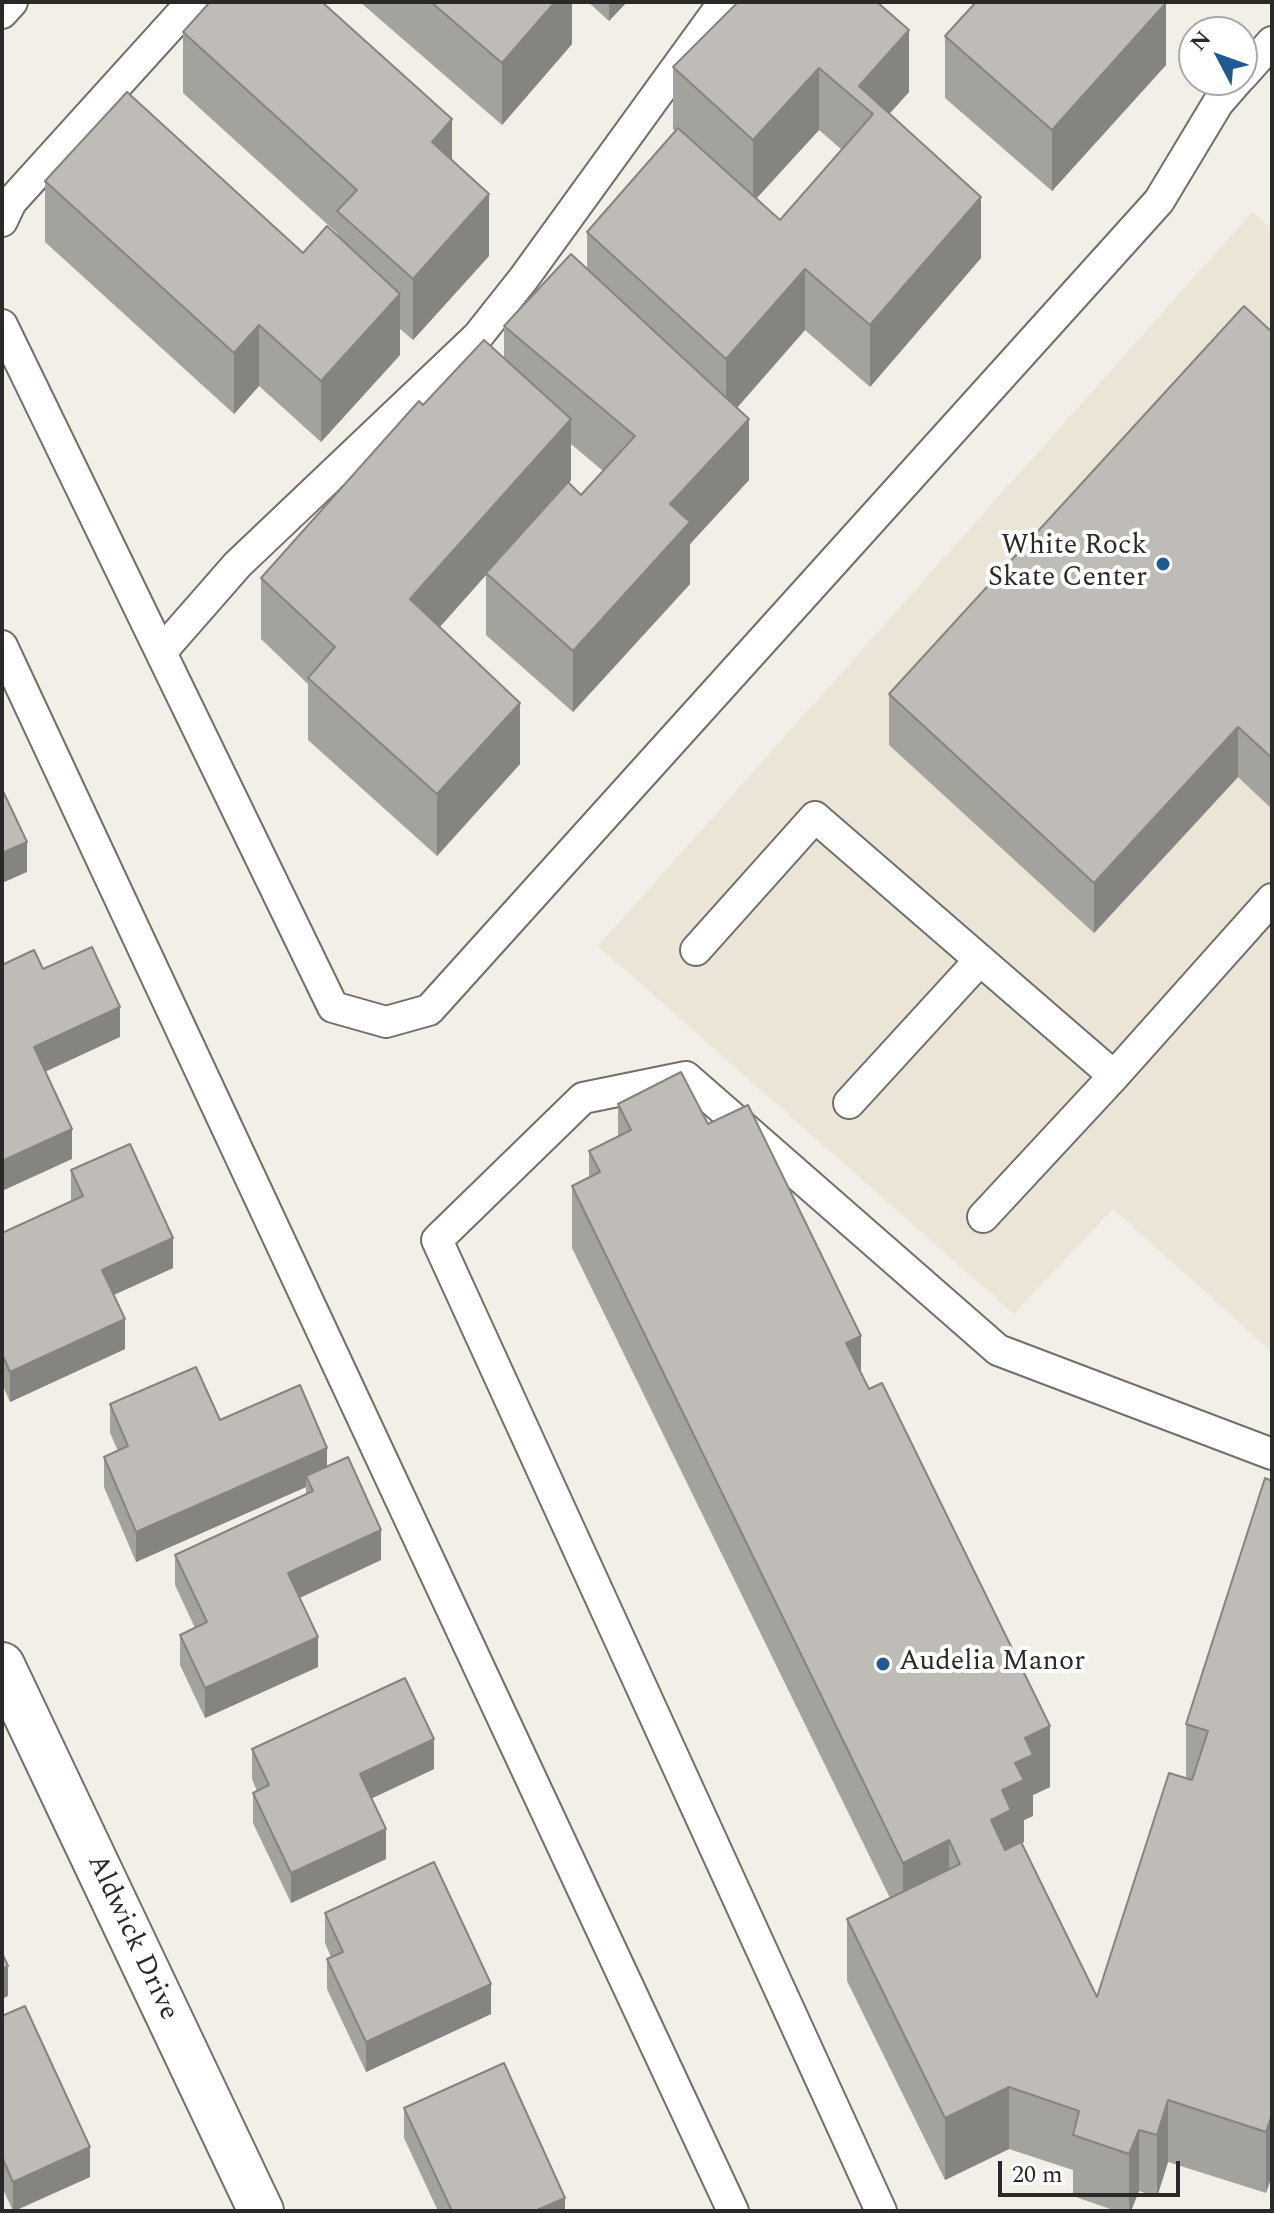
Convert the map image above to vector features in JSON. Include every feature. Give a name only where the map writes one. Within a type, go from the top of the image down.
[{"type":"street","name":"Aldwick Drive","points":[[2,1665],[261,2211]]},
{"type":"lane","points":[[2,13],[12,2]]},
{"type":"lane","points":[[2,221],[11,202],[192,2]]},
{"type":"lane","points":[[161,652],[238,564],[478,336],[524,278],[724,2]]},
{"type":"lane","points":[[1258,58],[1272,42]]},
{"type":"lane","points":[[2,325],[333,1007],[386,1022],[429,1010],[1159,201],[1224,96]]},
{"type":"lane","points":[[2,646],[733,2211]]},
{"type":"lane","points":[[696,950],[815,817],[1114,1076]]},
{"type":"lane","points":[[983,1217],[1272,899]]},
{"type":"lane","points":[[849,1103],[980,960]]},
{"type":"lane","points":[[881,2211],[437,1240],[583,1098],[686,1077],[998,1350],[1272,1454]]},
{"type":"shaded area","points":[[1252,212],[1272,229],[1272,1352],[1113,1209],[1014,1314],[598,946]]},
{"type":"building","points":[[210,2],[322,2],[452,119],[432,142],[489,194],[413,279],[337,211],[357,190],[183,32]]},
{"type":"building","points":[[431,2],[555,2],[502,63]]},
{"type":"building","points":[[738,2],[877,2],[909,30],[859,86],[981,197],[870,325],[805,269],[726,359],[587,232],[678,128],[780,220],[873,114],[819,68],[753,140],[673,67]]},
{"type":"building","points":[[976,2],[1166,3],[1052,130],[945,36]]},
{"type":"building","points":[[127,92],[303,253],[327,226],[400,294],[321,381],[259,325],[234,353],[45,181]]},
{"type":"building","points":[[571,254],[749,419],[670,504],[690,522],[573,651],[486,573],[568,482],[581,495],[635,436],[504,326]]},
{"type":"building","name":"White Rock Skate Center","points":[[1244,306],[1272,332],[1272,758],[1238,727],[1094,883],[889,694]]},
{"type":"building","points":[[484,340],[571,419],[410,599],[520,703],[437,794],[308,678],[335,647],[261,578],[419,401],[423,405]]},
{"type":"building","points":[[2,789],[27,842],[2,853]]},
{"type":"building","points":[[92,947],[120,1007],[34,1047],[72,1129],[2,1161],[2,965],[34,950],[43,969]]},
{"type":"building","name":"Audelia Manor","points":[[681,1072],[708,1124],[748,1105],[861,1336],[846,1343],[869,1389],[882,1383],[1050,1726],[1025,1738],[1033,1755],[1015,1763],[1024,1780],[1002,1790],[1011,1810],[991,1820],[1005,1850],[1021,1842],[1097,1997],[1169,1773],[1192,1780],[1208,1731],[1186,1724],[1265,1478],[1272,1481],[1272,2114],[1266,2132],[1168,2100],[1157,2135],[1139,2130],[1129,2154],[1073,2135],[1079,2111],[1009,2087],[945,2118],[847,1919],[960,1864],[949,1840],[903,1863],[572,1186],[600,1172],[589,1151],[631,1130],[618,1104]]},
{"type":"building","points":[[130,1144],[173,1238],[102,1270],[125,1319],[10,1372],[2,1354],[2,1233],[83,1196],[71,1170]]},
{"type":"building","points":[[196,1367],[220,1420],[300,1385],[327,1448],[136,1532],[104,1457],[128,1446],[110,1404]]},
{"type":"building","points":[[348,1457],[381,1530],[288,1573],[318,1637],[205,1688],[180,1635],[207,1622],[175,1555],[313,1491],[306,1476]]},
{"type":"building","points":[[405,1678],[434,1739],[360,1774],[386,1829],[291,1873],[253,1793],[269,1785],[252,1749]]},
{"type":"building","points":[[434,1862],[491,1984],[366,2042],[327,1959],[343,1952],[325,1913]]},
{"type":"building","points":[[2,1953],[8,1966],[2,1969]]},
{"type":"building","points":[[25,2006],[90,2147],[13,2182],[2,2157],[2,2016]]},
{"type":"building","points":[[504,2063],[565,2198],[535,2211],[452,2211],[404,2108]]},
{"type":"place","name":"White Rock Skate Center","points":[[1163,564]]},
{"type":"place","name":"Audelia Manor","points":[[883,1664]]}]
